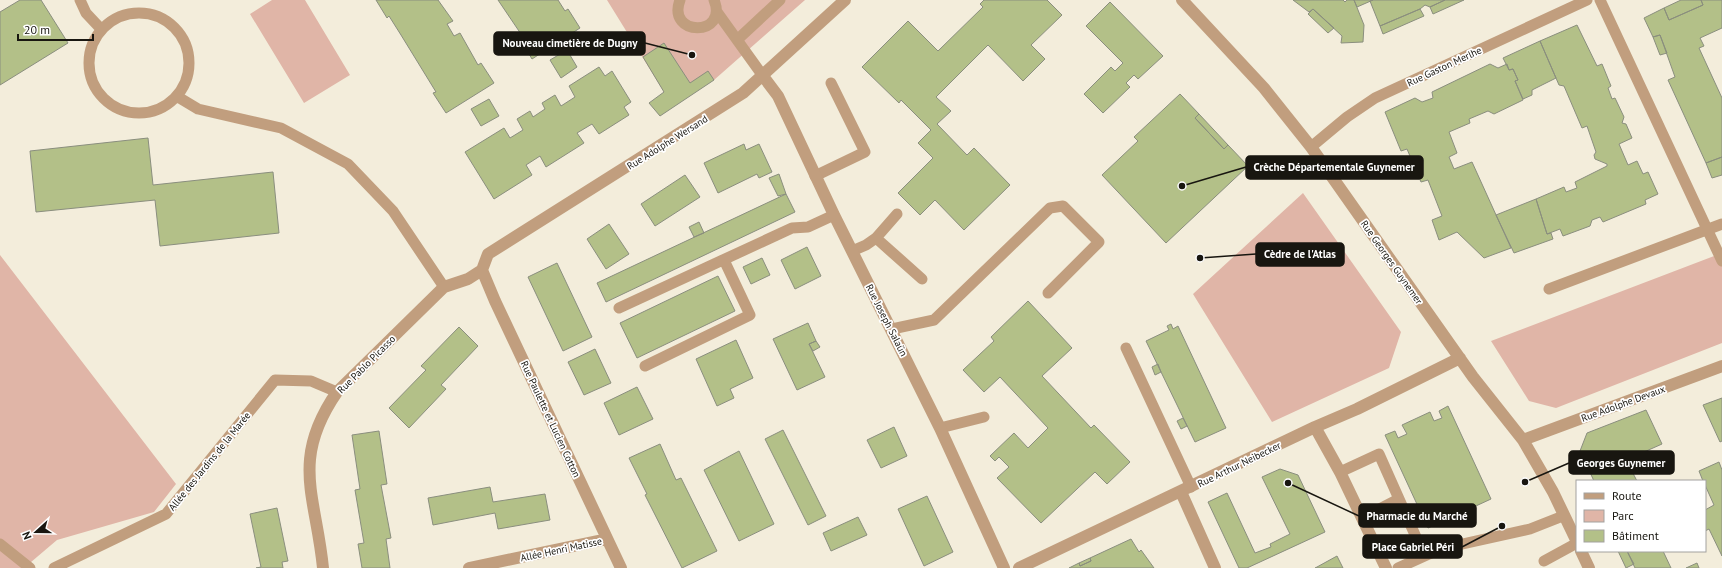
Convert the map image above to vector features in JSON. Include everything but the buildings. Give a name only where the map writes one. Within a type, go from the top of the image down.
[{"type":"street","name":"Rue Adolphe Wersand","points":[[482,270],[488,254],[743,94],[844,0]]},
{"type":"street","name":"Rue Georges Guynemer","points":[[1182,0],[1264,88],[1311,148],[1460,358],[1523,440],[1554,492],[1576,541]]},
{"type":"street","name":"Rue Joseph Salaün","points":[[763,76],[778,96],[814,176],[892,329],[940,428],[1004,568]]},
{"type":"street","name":"Rue Pablo Picasso","points":[[323,568],[312,504],[309,457],[315,430],[324,410],[337,392],[444,287],[468,280],[482,270]]},
{"type":"street","name":"Rue Paulette et Lucien Cotton","points":[[482,270],[621,568]]},
{"type":"street","name":"Rue Arthur Neibecker","points":[[1019,568],[1315,427],[1357,409],[1460,358]]},
{"type":"street","name":"Rue Adolphe Devaux","points":[[1523,440],[1722,366]]},
{"type":"street","points":[[1315,427],[1340,472],[1386,568]]},
{"type":"street","points":[[1186,489],[1215,568]]},
{"type":"street","name":"Allée Henri Matisse","points":[[469,568],[607,539]]},
{"type":"street","points":[[1581,552],[1589,568]]},
{"type":"lane","points":[[80,0],[86,13],[101,30]]},
{"type":"lane","points":[[680,0],[678,6],[680,18],[683,23],[694,28],[700,28],[711,23],[716,12]]},
{"type":"lane","points":[[714,0],[716,12],[763,76]]},
{"type":"lane","points":[[737,40],[780,0]]},
{"type":"lane","name":"Rue Gaston Merlhe","points":[[1311,148],[1347,117],[1375,98],[1587,0]]},
{"type":"lane","points":[[1600,0],[1722,261]]},
{"type":"lane","points":[[136,12],[156,15],[173,25],[185,41],[190,61],[188,80],[178,97],[162,109],[142,114],[123,112],[105,102],[93,86],[89,66],[91,47],[101,30],[117,18],[136,12]]},
{"type":"lane","points":[[814,176],[865,152],[830,83]]},
{"type":"lane","points":[[178,97],[198,109],[281,128],[348,164],[393,211],[444,287]]},
{"type":"lane","points":[[892,329],[934,320],[1050,208],[1063,206],[1099,242],[1048,293]]},
{"type":"lane","points":[[852,252],[876,238],[897,214]]},
{"type":"lane","points":[[619,308],[792,228],[808,227],[834,215]]},
{"type":"lane","points":[[1549,289],[1722,224]]},
{"type":"lane","points":[[876,238],[922,279]]},
{"type":"lane","points":[[645,366],[750,315],[724,260]]},
{"type":"lane","points":[[1126,348],[1186,489]]},
{"type":"lane","name":"Allée des Jardins de la Marée","points":[[54,568],[166,514],[275,380],[311,381],[337,392]]},
{"type":"lane","points":[[940,428],[984,417]]},
{"type":"lane","points":[[1340,472],[1379,454],[1424,555]]},
{"type":"lane","points":[[1362,518],[1399,499]]},
{"type":"lane","points":[[1398,568],[1440,549],[1538,527],[1564,516]]},
{"type":"lane","points":[[0,544],[30,568]]},
{"type":"lane","points":[[1544,561],[1576,544]]},
{"type":"green space","points":[[272,0],[305,0],[350,75],[304,103],[250,14]]},
{"type":"green space","points":[[607,0],[805,0],[714,80],[664,92]]},
{"type":"green space","points":[[1303,193],[1401,332],[1389,368],[1272,422],[1193,294]]},
{"type":"green space","points":[[1722,253],[1722,343],[1556,408],[1529,401],[1491,341]]},
{"type":"green space","points":[[0,255],[176,484],[154,512],[57,540],[24,568],[0,568]]},
{"type":"place","name":"Nouveau cimetière de Dugny","points":[[692,55]]},
{"type":"place","name":"Crèche Départementale Guynemer","points":[[1182,186]]},
{"type":"place","name":"Cèdre de l'Atlas","points":[[1200,258]]},
{"type":"place","name":"Georges Guynemer","points":[[1525,482]]},
{"type":"place","name":"Pharmacie du Marché","points":[[1288,483]]},
{"type":"place","name":"Place Gabriel Péri","points":[[1502,526]]}]
